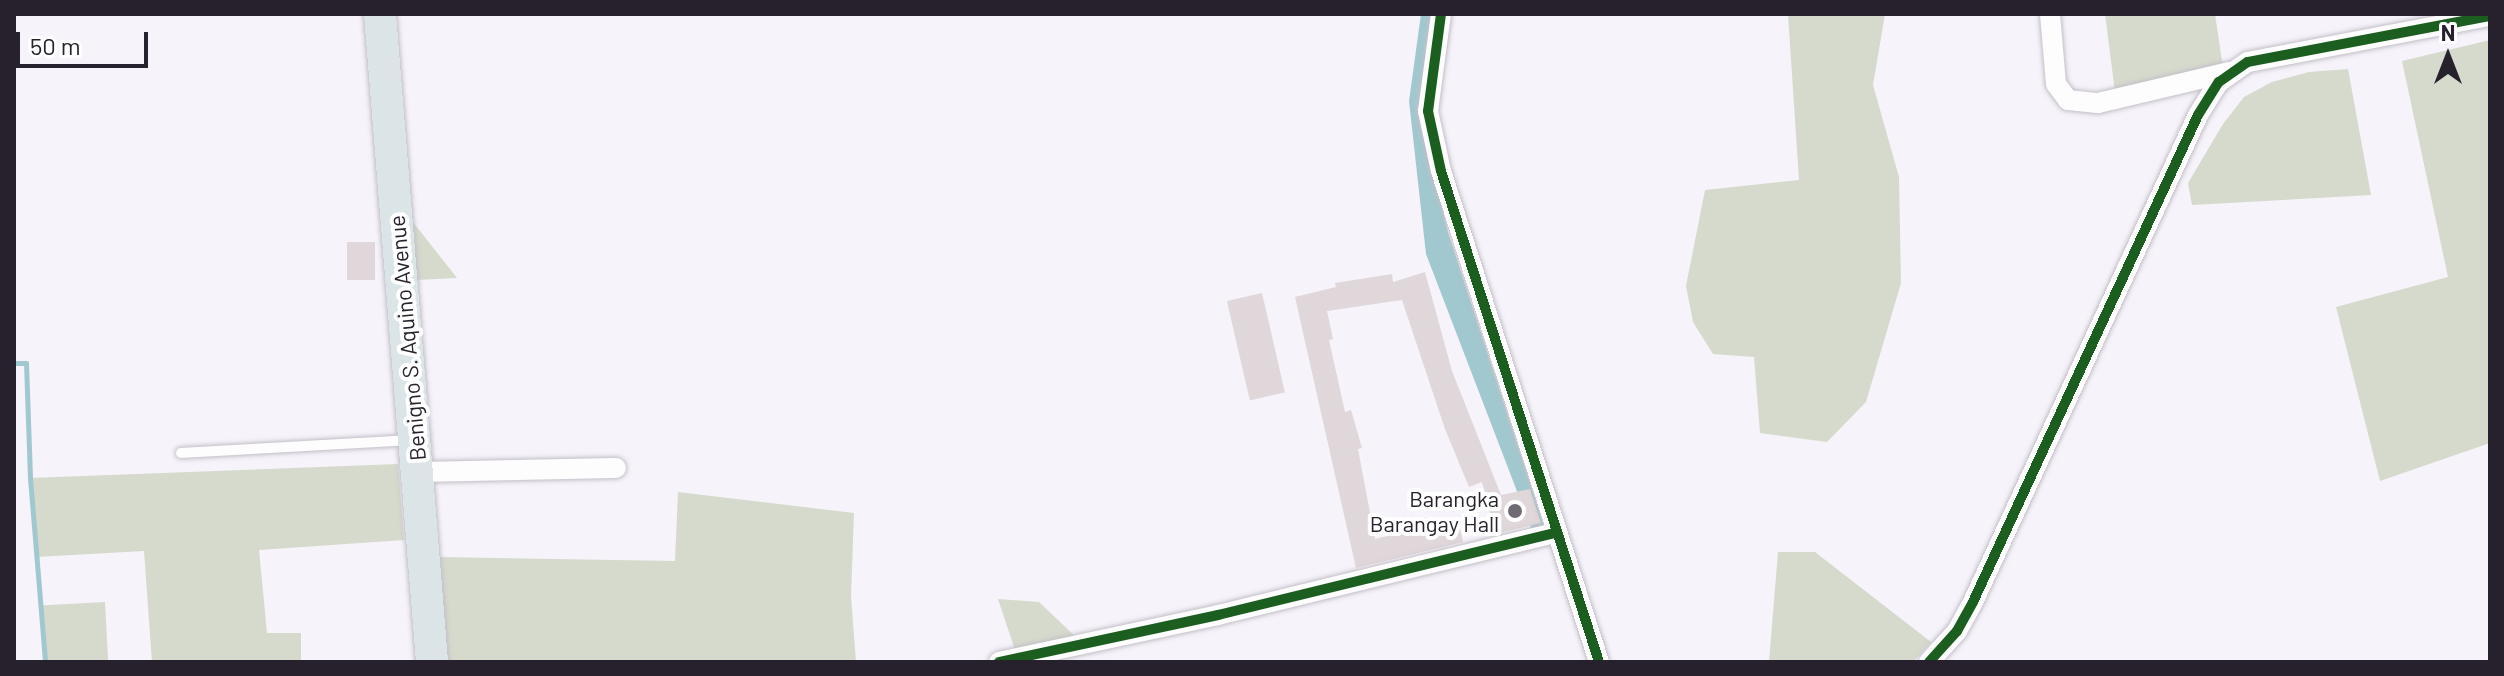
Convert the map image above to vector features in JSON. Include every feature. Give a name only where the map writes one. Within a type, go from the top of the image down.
[{"type":"main road","name":"Benigno S. Aquino Avenue","points":[[380,14],[432,662]]},
{"type":"street","points":[[1441,14],[1428,111],[1437,156],[1555,533],[1599,662]]},
{"type":"street","points":[[2050,14],[2056,84],[2068,100],[2098,103],[2234,71]]},
{"type":"street","points":[[1929,662],[1957,631],[1973,602],[2198,115],[2219,82],[2260,59],[2490,16]]},
{"type":"street","points":[[418,472],[616,468]]},
{"type":"street","points":[[1010,661],[1218,615],[1555,533]]},
{"type":"lane","points":[[181,453],[414,440]]},
{"type":"shaded area","points":[[1788,14],[1885,14],[1873,85],[1899,177],[1901,283],[1866,402],[1827,442],[1760,433],[1754,357],[1713,354],[1693,322],[1686,286],[1705,190],[1799,180]]},
{"type":"shaded area","points":[[2105,14],[2215,14],[2223,68],[2115,92]]},
{"type":"shaded area","points":[[2490,40],[2490,443],[2380,481],[2336,307],[2448,277],[2402,61]]},
{"type":"shaded area","points":[[2348,69],[2371,195],[2192,205],[2188,183],[2223,124],[2244,97],[2272,82],[2309,72]]},
{"type":"shaded area","points":[[413,222],[457,278],[417,280]]},
{"type":"shaded area","points":[[398,464],[404,540],[259,550],[267,633],[301,633],[301,662],[152,662],[144,551],[36,557],[30,478]]},
{"type":"shaded area","points":[[678,492],[854,513],[851,596],[856,662],[447,662],[440,557],[675,561]]},
{"type":"shaded area","points":[[1778,552],[1815,552],[1931,642],[1913,662],[1769,662]]},
{"type":"shaded area","points":[[998,599],[1039,602],[1078,639],[1016,653]]},
{"type":"shaded area","points":[[105,602],[108,662],[43,662],[40,605]]},
{"type":"water","points":[[1421,14],[1434,14],[1420,116],[1448,232],[1549,541],[1538,546],[1426,254],[1409,101]]},
{"type":"building","points":[[347,242],[375,242],[375,280],[347,280]]},
{"type":"building","points":[[1425,272],[1452,371],[1501,495],[1530,489],[1541,523],[1495,534],[1482,482],[1469,487],[1445,429],[1402,300],[1327,311],[1333,339],[1329,340],[1345,412],[1351,410],[1362,448],[1358,449],[1375,539],[1458,519],[1463,542],[1356,568],[1295,297],[1336,287],[1335,283],[1392,274],[1393,282]]},
{"type":"building","points":[[1262,293],[1285,392],[1250,400],[1227,301]]},
{"type":"waterway","points":[[14,363],[26,363],[30,478],[45,662]]},
{"type":"cycle path","points":[[1441,14],[1428,111],[1441,171],[1599,662]]},
{"type":"cycle path","points":[[1929,662],[1957,631],[1973,602],[2198,115],[2219,82],[2248,62],[2490,16]]},
{"type":"cycle path","points":[[999,662],[1218,615],[1555,533]]},
{"type":"place","name":"Barangka Barangay Hall","points":[[1515,511]]}]
